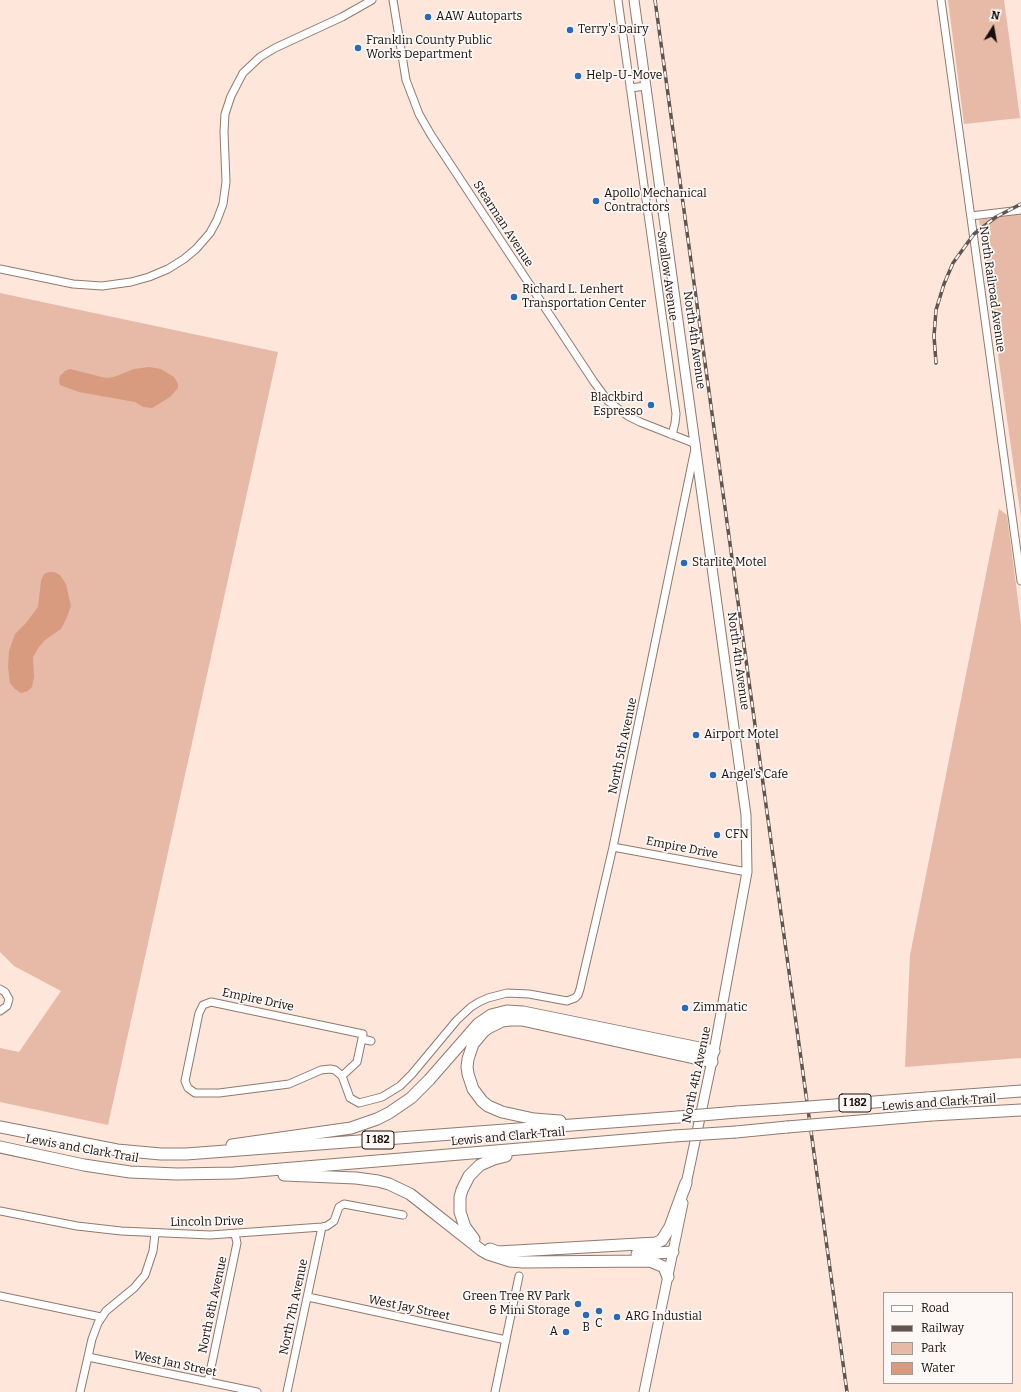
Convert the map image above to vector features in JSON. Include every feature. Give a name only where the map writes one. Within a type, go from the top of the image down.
[{"type":"highway","points":[[161,1154],[351,1128],[377,1119],[400,1106],[421,1089],[478,1024],[491,1015],[507,1011],[523,1012],[713,1056]]},
{"type":"highway","points":[[595,1124],[534,1119],[502,1112],[488,1106],[473,1089],[468,1074],[468,1059],[472,1046],[477,1038],[482,1032],[495,1024],[510,1020],[518,1020],[713,1056]]},
{"type":"highway","name":"Lewis and Clark Trail","points":[[0,1127],[110,1149],[161,1154],[209,1153],[595,1124],[782,1108],[1021,1091]]},
{"type":"highway","name":"Lewis and Clark Trail","points":[[0,1147],[92,1166],[130,1172],[175,1174],[234,1173],[932,1115],[1021,1111]]},
{"type":"highway","points":[[548,1147],[494,1159],[480,1165],[469,1176],[462,1190],[459,1205],[465,1227],[474,1239],[487,1248],[498,1252],[656,1243],[662,1240],[670,1227],[686,1183]]},
{"type":"highway","points":[[234,1173],[356,1178],[378,1181],[400,1189],[419,1201],[481,1250],[505,1260],[523,1262],[650,1261],[664,1267],[668,1277]]},
{"type":"highway","points":[[656,1243],[673,1252]]},
{"type":"highway","points":[[523,1262],[673,1252]]},
{"type":"main road","name":"North 4th Avenue","points":[[634,0],[746,815],[747,872],[713,1056],[644,1392]]},
{"type":"street","points":[[0,269],[73,284],[102,286],[122,284],[145,278],[168,269],[184,259],[196,249],[210,233],[223,204],[226,182],[224,132],[225,114],[231,96],[243,73],[267,52],[351,12],[372,0]]},
{"type":"street","name":"Stearman Avenue","points":[[393,0],[406,80],[416,109],[431,136],[604,397],[612,405],[628,416],[696,444]]},
{"type":"street","name":"Swallow Avenue","points":[[618,0],[676,414],[676,423],[672,435]]},
{"type":"street","name":"North Railroad Avenue","points":[[942,0],[1021,581]]},
{"type":"street","points":[[630,88],[646,86]]},
{"type":"street","points":[[971,216],[1021,210]]},
{"type":"street","name":"North 5th Avenue","points":[[342,1076],[350,1098],[359,1103],[382,1097],[400,1086],[407,1079],[457,1020],[471,1007],[488,998],[507,993],[567,1001],[578,995],[613,847],[696,444]]},
{"type":"street","name":"Empire Drive","points":[[613,847],[747,872]]},
{"type":"street","points":[[0,989],[6,992],[9,999],[7,1006],[0,1011]]},
{"type":"street","name":"Empire Drive","points":[[342,1076],[335,1070],[326,1069],[289,1084],[219,1093],[194,1093],[188,1088],[185,1080],[199,1013],[201,1008],[207,1003],[215,1002],[363,1034],[362,1039]]},
{"type":"street","points":[[342,1076],[357,1062],[362,1039],[370,1041]]},
{"type":"street","points":[[322,1227],[327,1226],[334,1220],[339,1207],[344,1204],[403,1215]]},
{"type":"street","name":"Lincoln Drive","points":[[0,1211],[77,1226],[154,1234],[235,1234],[322,1227]]},
{"type":"street","name":"North 7th Avenue","points":[[287,1392],[322,1227]]},
{"type":"street","points":[[80,1392],[94,1331],[101,1317],[106,1311],[134,1288],[145,1275],[153,1251],[154,1234]]},
{"type":"street","name":"North 8th Avenue","points":[[208,1382],[237,1243],[235,1234]]},
{"type":"street","points":[[495,1392],[519,1276]]},
{"type":"street","points":[[0,1296],[101,1317]]},
{"type":"street","name":"West Jay Street","points":[[308,1297],[506,1340]]},
{"type":"street","name":"West Jan Street","points":[[88,1357],[257,1392]]},
{"type":"green space","points":[[948,0],[1004,0],[1020,118],[964,124]]},
{"type":"green space","points":[[1021,214],[1021,518],[979,220]]},
{"type":"green space","points":[[0,293],[278,352],[108,1125],[0,1102],[0,1048],[19,1052],[61,991],[14,966],[0,952]]},
{"type":"green space","points":[[999,509],[1007,515],[1021,624],[1021,1058],[905,1067],[910,955]]},
{"type":"water","points":[[149,367],[161,369],[174,377],[178,384],[178,388],[170,397],[152,408],[143,407],[135,402],[79,392],[60,385],[59,381],[60,376],[65,371],[70,369],[106,378],[114,377],[134,369]]},
{"type":"water","points":[[54,572],[60,575],[66,584],[71,606],[61,629],[45,640],[33,657],[34,677],[32,687],[28,691],[21,693],[10,683],[8,667],[9,651],[15,634],[26,623],[38,607],[41,581],[44,574]]},
{"type":"railway","points":[[655,0],[847,1392]]},
{"type":"railway","points":[[936,363],[934,336],[936,310],[944,284],[953,263],[974,234],[996,217],[1021,204]]},
{"type":"place","name":"AAW Autoparts","points":[[428,17]]},
{"type":"place","name":"Terry's Dairy","points":[[570,30]]},
{"type":"place","name":"Franklin County Public Works Department","points":[[358,48]]},
{"type":"place","name":"Help-U-Move","points":[[578,76]]},
{"type":"place","name":"Apollo Mechanical Contractors","points":[[596,201]]},
{"type":"place","name":"Richard L. Lenhert Transportation Center","points":[[514,297]]},
{"type":"place","name":"Blackbird Espresso","points":[[651,405]]},
{"type":"place","name":"Starlite Motel","points":[[684,563]]},
{"type":"place","name":"Airport Motel","points":[[696,735]]},
{"type":"place","name":"Angel's Cafe","points":[[713,775]]},
{"type":"place","name":"CFN","points":[[717,835]]},
{"type":"place","name":"Zimmatic","points":[[685,1008]]},
{"type":"place","name":"Green Tree RV Park & Mini Storage","points":[[578,1304]]},
{"type":"place","name":"C","points":[[599,1311]]},
{"type":"place","name":"B","points":[[586,1315]]},
{"type":"place","name":"ARG Industial","points":[[617,1317]]},
{"type":"place","name":"A","points":[[566,1332]]}]
